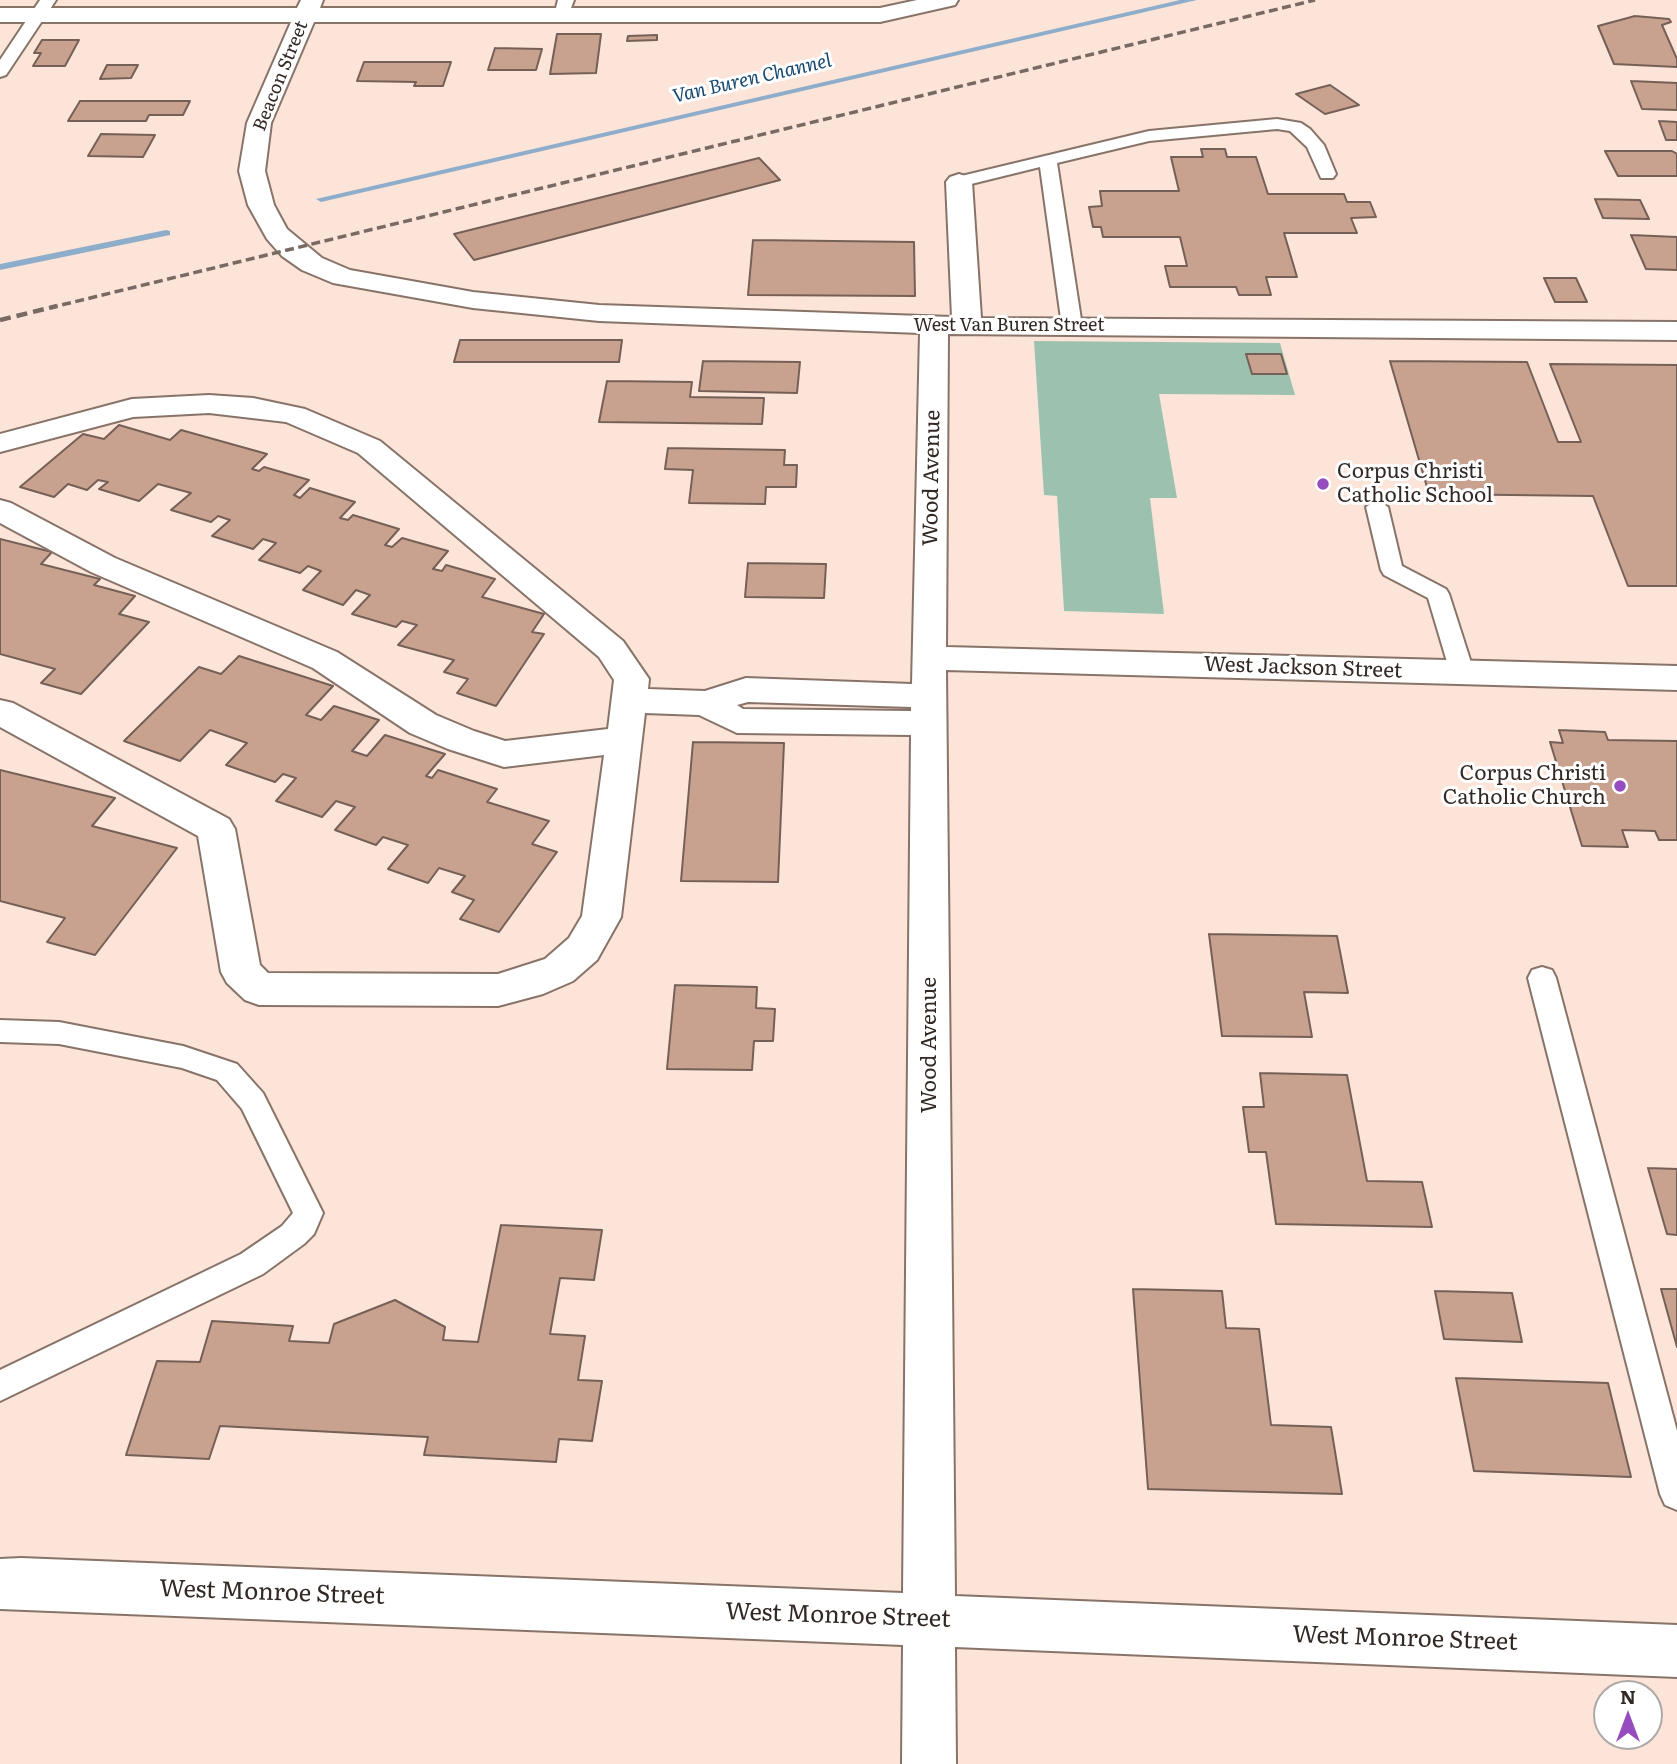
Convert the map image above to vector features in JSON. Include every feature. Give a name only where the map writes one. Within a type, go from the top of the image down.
[{"type":"street","points":[[0,15],[43,8],[824,8],[880,15],[947,0]]},
{"type":"street","name":"Beacon Street","points":[[308,8],[259,123],[252,171],[261,205],[276,233],[312,264],[343,278]]},
{"type":"street","name":"Wood Avenue","points":[[929,1764],[929,692],[959,183]]},
{"type":"street","name":"West Van Buren Street","points":[[343,278],[473,300],[599,313],[950,326],[1677,331]]},
{"type":"street","points":[[0,443],[91,416],[165,404],[253,407],[294,415],[333,429],[369,447],[611,649],[632,678],[601,917],[583,949],[559,970],[529,983],[498,990],[259,989],[240,972],[216,829],[0,712]]},
{"type":"street","points":[[0,510],[103,565],[325,660],[423,724],[461,740],[504,754],[624,740]]},
{"type":"street","name":"West Jackson Street","points":[[629,700],[706,703],[737,721],[929,692],[1462,672],[1677,678]]},
{"type":"street","name":"West Monroe Street","points":[[0,1584],[35,1583],[1677,1651]]},
{"type":"lane","points":[[0,72],[43,8]]},
{"type":"lane","points":[[959,183],[1149,136],[1277,124],[1295,127],[1304,133],[1315,145],[1327,174]]},
{"type":"lane","points":[[1048,160],[1072,326]]},
{"type":"lane","points":[[1377,507],[1392,570],[1438,594],[1462,672]]},
{"type":"lane","points":[[1542,978],[1677,1494]]},
{"type":"lane","points":[[0,1031],[59,1034],[183,1057],[227,1072],[253,1101],[308,1213],[303,1225],[293,1235],[252,1264],[0,1386]]},
{"type":"green space","points":[[1034,341],[1280,343],[1295,395],[1159,394],[1177,498],[1150,498],[1164,614],[1064,611],[1057,496],[1044,495]]},
{"type":"building","points":[[1635,16],[1669,19],[1671,22],[1662,25],[1677,59],[1677,67],[1614,64],[1598,26]]},
{"type":"building","points":[[557,34],[601,34],[596,73],[550,74]]},
{"type":"building","points":[[657,35],[657,40],[627,41],[628,36]]},
{"type":"building","points":[[42,40],[79,40],[65,66],[33,66],[41,53],[34,53]]},
{"type":"building","points":[[495,48],[542,49],[536,70],[488,70]]},
{"type":"building","points":[[364,62],[451,62],[443,86],[414,86],[416,82],[357,81]]},
{"type":"building","points":[[107,65],[138,65],[131,78],[100,79]]},
{"type":"building","points":[[1631,81],[1677,83],[1677,110],[1642,109]]},
{"type":"building","points":[[1330,85],[1359,105],[1325,114],[1296,94]]},
{"type":"building","points":[[80,101],[190,101],[183,115],[149,115],[146,121],[68,121]]},
{"type":"building","points":[[1659,121],[1677,122],[1677,140],[1666,140]]},
{"type":"building","points":[[101,134],[155,135],[143,157],[88,156]]},
{"type":"building","points":[[1201,149],[1225,149],[1227,157],[1256,157],[1268,194],[1344,194],[1347,202],[1370,202],[1376,217],[1351,218],[1357,233],[1284,233],[1297,277],[1266,277],[1271,295],[1239,295],[1236,287],[1170,287],[1165,266],[1187,266],[1180,237],[1103,237],[1101,227],[1093,227],[1089,207],[1102,206],[1100,191],[1179,191],[1171,157],[1203,157]]},
{"type":"building","points":[[1605,151],[1672,151],[1677,154],[1677,176],[1618,176]]},
{"type":"building","points":[[759,158],[780,180],[474,260],[454,234]]},
{"type":"building","points":[[1595,199],[1640,200],[1649,219],[1603,218]]},
{"type":"building","points":[[1631,235],[1677,237],[1677,270],[1646,269]]},
{"type":"building","points":[[753,240],[914,242],[915,296],[748,295]]},
{"type":"building","points":[[1544,278],[1576,278],[1587,302],[1555,302]]},
{"type":"building","points":[[460,340],[622,340],[619,362],[454,362]]},
{"type":"building","points":[[1246,354],[1281,354],[1287,374],[1252,374]]},
{"type":"building","points":[[703,361],[800,362],[797,393],[699,391]]},
{"type":"building","points":[[1390,361],[1527,362],[1558,442],[1581,442],[1550,364],[1677,365],[1677,586],[1628,586],[1593,496],[1429,494]]},
{"type":"building","points":[[607,381],[692,382],[690,397],[764,398],[762,424],[599,422]]},
{"type":"building","points":[[119,425],[170,440],[181,430],[267,454],[252,469],[259,471],[264,467],[309,480],[294,495],[300,498],[310,488],[355,502],[340,518],[348,520],[353,515],[399,529],[385,545],[392,547],[402,538],[448,551],[433,569],[442,571],[446,565],[495,579],[482,597],[544,614],[532,632],[544,634],[496,706],[457,693],[468,679],[444,672],[454,660],[398,645],[417,625],[402,621],[396,627],[352,614],[370,595],[356,590],[343,605],[303,590],[321,571],[308,566],[300,573],[259,560],[276,543],[263,539],[253,549],[212,536],[230,520],[218,516],[211,522],[171,510],[191,493],[158,484],[139,501],[99,489],[108,482],[98,480],[87,490],[68,484],[54,497],[20,487],[83,434],[104,439]]},
{"type":"building","points":[[668,448],[785,450],[784,465],[797,465],[796,487],[766,487],[765,504],[689,503],[693,470],[665,469]]},
{"type":"building","points":[[0,539],[52,552],[41,564],[100,579],[94,585],[135,596],[119,614],[149,622],[81,694],[41,683],[55,669],[0,654]]},
{"type":"building","points":[[748,563],[826,564],[824,598],[745,597]]},
{"type":"building","points":[[239,656],[333,686],[306,715],[321,720],[334,706],[379,720],[352,751],[367,756],[385,735],[445,754],[426,776],[432,778],[438,770],[497,789],[487,802],[549,821],[532,844],[557,852],[499,932],[460,919],[474,900],[452,892],[465,876],[439,868],[428,883],[388,869],[408,845],[383,837],[376,845],[335,830],[355,807],[336,801],[322,817],[276,801],[296,778],[283,774],[275,782],[226,765],[247,743],[210,730],[180,761],[124,741],[199,667],[221,674]]},
{"type":"building","name":"Corpus Christi Catholic Church","points":[[1559,730],[1605,732],[1608,740],[1677,741],[1677,840],[1659,840],[1655,831],[1622,830],[1628,847],[1582,846],[1550,742],[1563,743]]},
{"type":"building","points":[[693,742],[784,743],[778,882],[681,881]]},
{"type":"building","points":[[0,770],[115,798],[92,826],[177,848],[95,955],[47,942],[65,918],[0,901]]},
{"type":"building","points":[[1209,934],[1337,936],[1348,993],[1304,992],[1312,1037],[1222,1036]]},
{"type":"building","points":[[675,985],[757,987],[756,1008],[775,1009],[773,1041],[754,1041],[752,1070],[667,1069]]},
{"type":"building","points":[[1260,1073],[1347,1075],[1367,1181],[1422,1182],[1432,1227],[1276,1224],[1266,1152],[1249,1152],[1243,1107],[1264,1107]]},
{"type":"building","points":[[1648,1168],[1677,1169],[1677,1235],[1667,1234]]},
{"type":"building","points":[[501,1225],[602,1230],[594,1280],[560,1278],[550,1334],[585,1336],[578,1380],[602,1381],[592,1441],[559,1439],[556,1462],[424,1455],[428,1437],[220,1426],[209,1459],[126,1455],[157,1361],[200,1362],[212,1321],[293,1326],[289,1341],[329,1343],[334,1324],[395,1300],[445,1327],[443,1340],[478,1342]]},
{"type":"building","points":[[1133,1289],[1222,1291],[1226,1328],[1259,1329],[1271,1425],[1331,1427],[1342,1494],[1148,1489]]},
{"type":"building","points":[[1661,1289],[1677,1289],[1677,1347]]},
{"type":"building","points":[[1435,1291],[1512,1293],[1522,1342],[1444,1339]]},
{"type":"building","points":[[1456,1378],[1608,1383],[1631,1477],[1474,1471]]},
{"type":"waterway","name":"Van Buren Channel","points":[[321,199],[1192,0]]},
{"type":"waterway","name":"Van Buren Channel","points":[[0,267],[166,233]]},
{"type":"railway","points":[[49,308],[1315,0]]},
{"type":"railway","points":[[0,320],[57,306]]},
{"type":"place","name":"Corpus Christi Catholic School","points":[[1323,484]]},
{"type":"place","name":"Corpus Christi Catholic Church","points":[[1620,786]]}]
